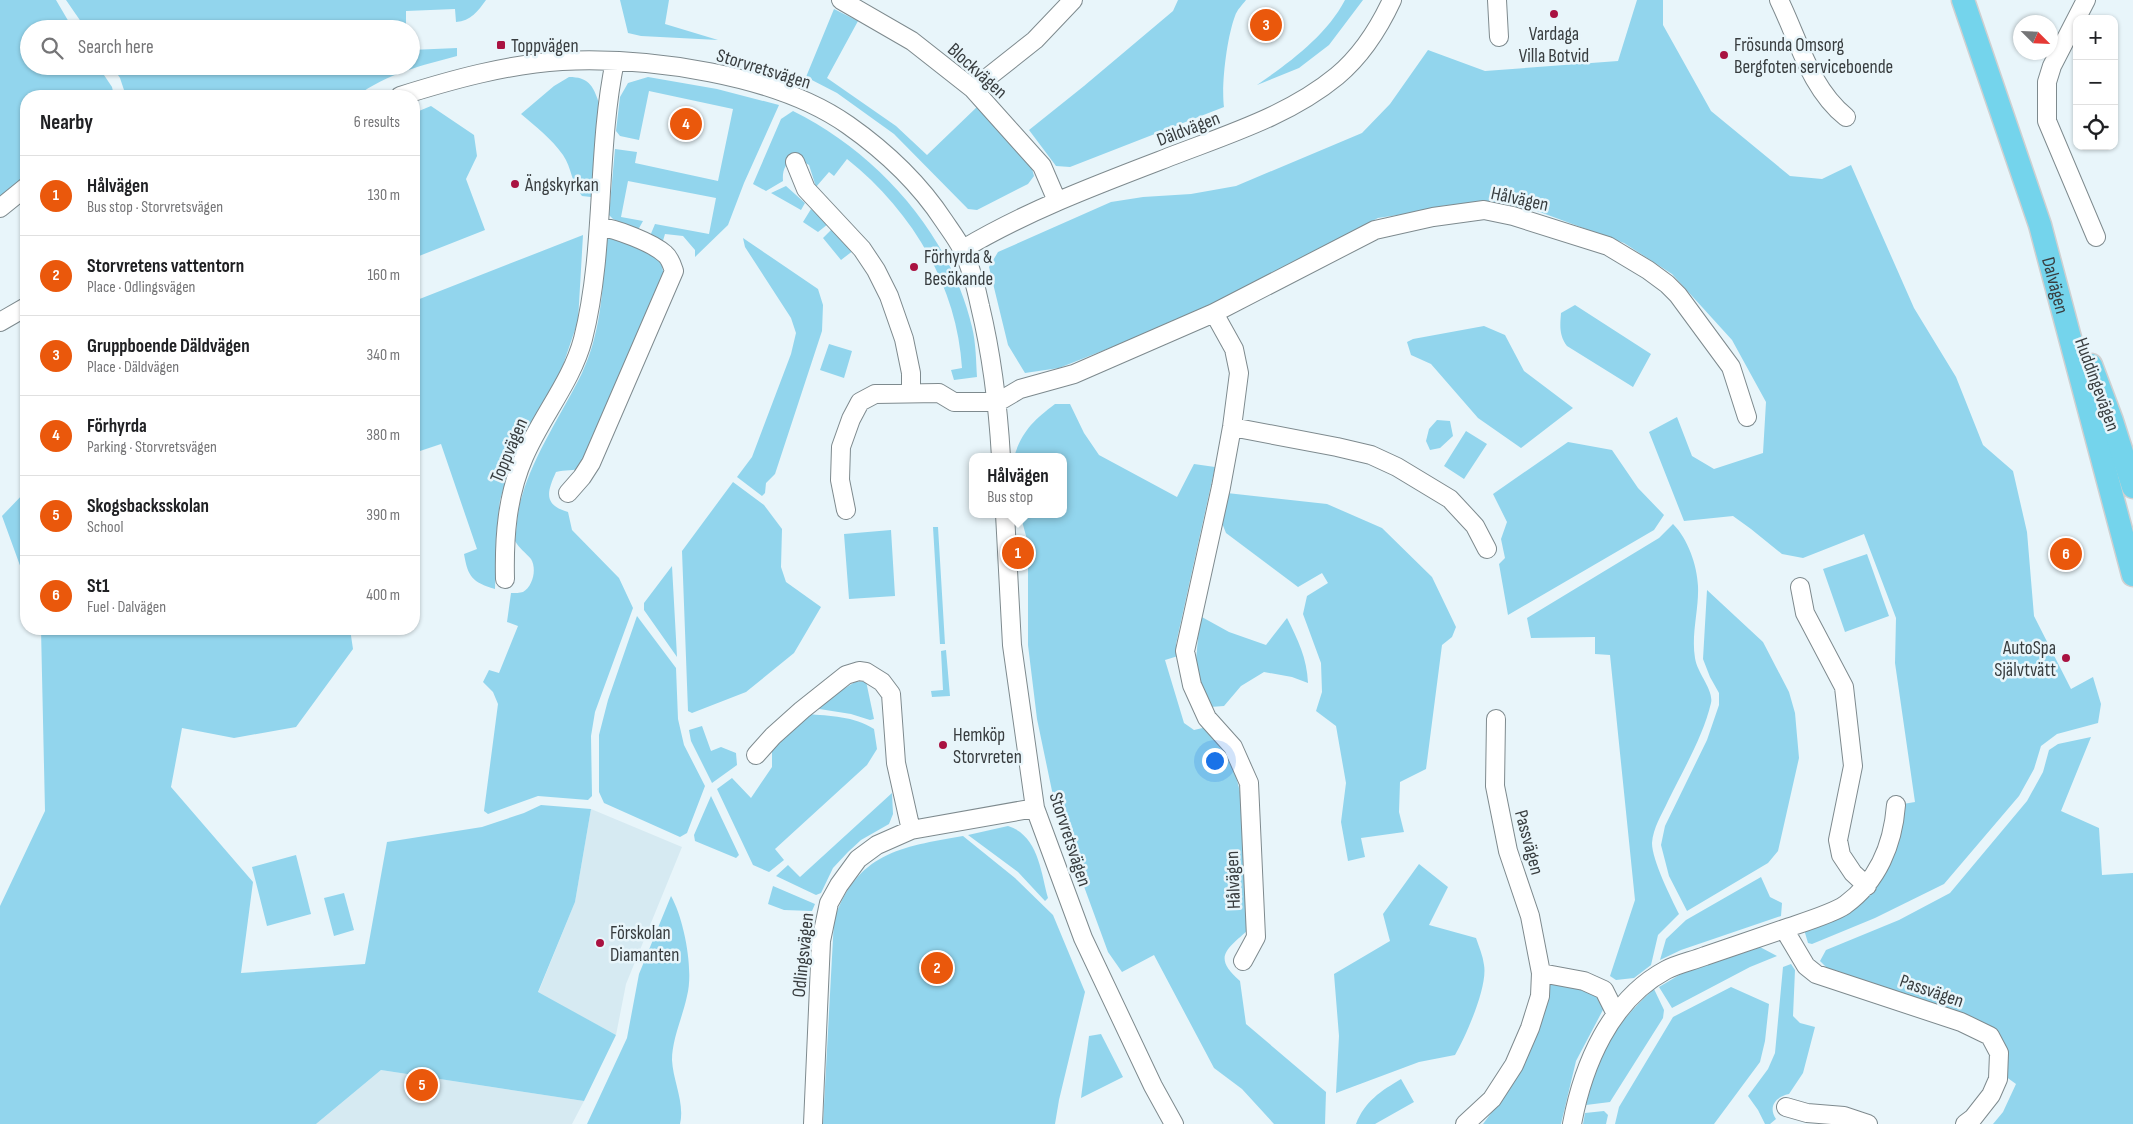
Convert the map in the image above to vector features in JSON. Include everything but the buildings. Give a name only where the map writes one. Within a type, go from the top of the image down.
[{"type":"main road","name":"Dalvägen","points":[[1963,0],[2040,225],[2133,574]]},
{"type":"main road","name":"Huddingevägen","points":[[2040,225],[2112,421],[2133,487]]},
{"type":"street","name":"Blockvägen","points":[[841,0],[912,42],[973,89],[1042,166],[1057,202]]},
{"type":"street","points":[[973,89],[1035,40],[1073,0]]},
{"type":"street","name":"Däldvägen","points":[[963,250],[1057,202],[1240,130],[1296,104],[1338,76],[1361,51],[1378,28],[1392,0]]},
{"type":"street","points":[[1497,0],[1499,36]]},
{"type":"street","points":[[1779,0],[1821,91],[1832,106],[1846,117]]},
{"type":"street","points":[[2086,0],[2052,66],[2047,82],[2047,121],[2096,237]]},
{"type":"street","name":"Storvretsvägen","points":[[419,90],[492,72],[562,61],[616,61],[662,64],[704,71],[790,95],[848,124],[912,180],[934,206],[963,250],[977,290],[988,337],[998,402],[1001,453]]},
{"type":"street","name":"Toppvägen","points":[[505,579],[506,522],[512,491],[524,457],[576,359],[583,340],[591,302],[599,227],[608,94],[616,61]]},
{"type":"street","points":[[795,162],[806,189],[862,249],[890,296],[904,340],[911,373],[911,393]]},
{"type":"street","points":[[0,208],[20,192]]},
{"type":"street","name":"Hålvägen","points":[[998,402],[1020,389],[1074,374],[1214,313],[1381,228],[1433,217],[1484,210],[1506,214],[1608,246],[1667,284],[1678,295],[1731,367],[1747,417]]},
{"type":"street","points":[[568,493],[591,463],[674,271],[664,253],[648,244],[608,228],[599,227]]},
{"type":"street","points":[[0,322],[20,310]]},
{"type":"street","name":"Hålvägen","points":[[1214,313],[1234,349],[1239,373],[1232,427],[1185,651],[1192,685],[1207,718],[1233,747],[1249,783],[1256,937],[1244,961]]},
{"type":"street","points":[[846,510],[840,480],[841,447],[851,419],[860,402],[876,394],[938,393],[954,402],[998,402]]},
{"type":"street","points":[[1232,427],[1371,455],[1397,467],[1450,499],[1475,526],[1487,549]]},
{"type":"street","name":"Storvretsvägen","points":[[1005,518],[1012,645],[1035,808],[1082,938],[1153,1086],[1174,1124]]},
{"type":"street","points":[[1800,587],[1805,613],[1844,687],[1853,766],[1838,840],[1841,856],[1852,873],[1866,886]]},
{"type":"street","points":[[756,755],[773,736],[802,710],[846,675],[859,670],[866,672],[882,682],[891,694],[896,763],[910,830]]},
{"type":"street","name":"Passvägen","points":[[1466,1124],[1492,1099],[1514,1065],[1530,1028],[1540,996],[1541,972],[1530,916],[1508,851],[1494,786],[1496,720]]},
{"type":"street","points":[[1572,1124],[1577,1099],[1589,1060],[1616,1014],[1649,980],[1668,969],[1844,906],[1866,886],[1884,859],[1894,827],[1896,805]]},
{"type":"street","name":"Odlingsvägen","points":[[813,1124],[821,941],[829,904],[839,885],[858,860],[877,845],[910,830],[1035,808]]},
{"type":"street","name":"Passvägen","points":[[1784,929],[1806,966],[1816,974],[1961,1022],[1990,1036],[1999,1053],[1998,1078],[1991,1095],[1966,1124]]},
{"type":"street","points":[[1541,972],[1584,981],[1604,990],[1616,1014]]},
{"type":"street","points":[[1786,1107],[1806,1113],[1844,1116],[1868,1124]]},
{"type":"shaded area","points":[[0,0],[56,0],[68,20],[20,20],[20,75],[104,75],[113,90],[20,90],[20,184],[0,202]]},
{"type":"shaded area","points":[[66,0],[486,0],[470,18],[456,22],[455,9],[406,11],[406,20],[80,20]]},
{"type":"shaded area","points":[[620,0],[669,0],[665,24],[718,40],[641,36],[628,33]]},
{"type":"shaded area","points":[[1178,0],[1246,0],[1236,14],[1229,36],[1224,74],[1224,107],[1070,167],[1056,166],[1029,130],[1173,11]]},
{"type":"shaded area","points":[[1345,0],[1363,0],[1329,45],[1299,68],[1257,85],[1318,37]]},
{"type":"shaded area","points":[[1637,0],[1663,0],[1663,25],[1711,111],[1790,176],[1822,179],[1851,165],[1914,308],[1956,377],[1983,445],[2013,471],[2027,532],[2034,616],[2071,689],[2093,677],[2101,704],[2098,723],[2057,734],[2041,746],[2034,769],[2019,796],[1944,884],[1875,918],[1812,944],[1808,943],[1803,926],[1849,910],[1903,804],[1915,802],[1895,663],[1896,618],[1864,534],[1803,558],[1782,554],[1733,516],[1684,521],[1649,432],[1677,417],[1692,456],[1714,469],[1763,453],[1766,402],[1732,340],[1672,274],[1624,243],[1537,211],[1490,201],[1442,206],[1378,218],[1214,303],[1140,336],[1059,368],[1025,373],[1008,345],[989,267],[998,252],[1111,202],[1143,197],[1191,194],[1236,186],[1362,133],[1390,104],[1428,50],[1485,71],[1618,61]]},
{"type":"shaded area","points":[[834,9],[858,21],[827,78],[896,126],[927,155],[978,106],[1031,165],[1034,176],[1028,184],[977,210],[968,209],[894,134],[837,93],[806,77]]},
{"type":"shaded area","points":[[457,48],[457,56],[420,66],[420,50]]},
{"type":"shaded area","points":[[118,75],[395,75],[365,90],[124,90]]},
{"type":"shaded area","points":[[569,77],[585,80],[589,83],[599,103],[591,197],[582,196],[578,191],[568,165],[559,149],[521,114],[554,86]]},
{"type":"shaded area","points":[[648,77],[717,89],[779,105],[744,183],[728,225],[695,257],[695,250],[683,236],[665,234],[662,244],[650,236],[655,224],[709,234],[716,198],[628,181],[621,217],[643,221],[638,230],[613,219],[609,215],[615,149],[637,152],[635,163],[718,181],[733,109],[649,91],[639,140],[620,136],[616,131],[620,97],[628,83]]},
{"type":"shaded area","points":[[431,106],[474,135],[477,156],[466,179],[485,230],[420,256],[420,111]]},
{"type":"shaded area","points":[[793,111],[854,149],[881,173],[906,200],[928,229],[947,260],[961,293],[972,327],[977,377],[954,380],[951,370],[962,368],[958,337],[951,308],[927,252],[891,202],[870,179],[847,159],[834,176],[829,172],[816,187],[809,165],[794,156],[785,167],[783,181],[766,191],[753,184],[781,119]]},
{"type":"shaded area","points":[[786,186],[805,203],[801,210],[771,193]]},
{"type":"shaded area","points":[[811,209],[828,224],[818,232],[803,222]]},
{"type":"shaded area","points":[[833,228],[854,250],[841,260],[823,238]]},
{"type":"shaded area","points":[[583,235],[578,321],[562,368],[509,470],[500,500],[496,537],[495,589],[481,584],[472,578],[467,568],[464,554],[477,549],[441,444],[420,451],[420,299]]},
{"type":"shaded area","points":[[612,235],[638,246],[657,258],[662,267],[663,281],[582,467],[556,472],[549,497],[554,506],[568,512],[572,530],[619,578],[633,608],[595,712],[591,736],[592,796],[588,800],[538,796],[488,814],[484,811],[498,704],[493,692],[483,682],[489,670],[499,673],[518,626],[507,622],[511,593],[523,592],[532,582],[534,572],[531,559],[515,541],[519,507],[534,464],[589,357],[598,324],[606,238]]},
{"type":"shaded area","points":[[743,238],[818,289],[823,305],[822,331],[775,474],[766,483],[765,493],[762,496],[737,477],[752,457],[791,354],[796,333],[791,318],[745,247]]},
{"type":"shaded area","points":[[1575,305],[1651,354],[1633,387],[1567,346],[1564,342],[1560,326],[1561,313]]},
{"type":"shaded area","points":[[1484,326],[1505,335],[1524,371],[1573,408],[1521,448],[1478,418],[1431,364],[1411,355],[1407,342],[1413,339]]},
{"type":"shaded area","points":[[829,344],[852,351],[844,378],[820,370]]},
{"type":"shaded area","points":[[1055,404],[1070,404],[1084,433],[1099,455],[1177,497],[1194,464],[1215,467],[1176,644],[1178,656],[1165,660],[1184,723],[1194,730],[1207,727],[1235,772],[1242,800],[1250,928],[1230,947],[1225,959],[1226,965],[1240,981],[1246,1024],[1326,1092],[1325,1124],[1274,1124],[1242,1089],[1214,1068],[1154,955],[1122,972],[1108,952],[1056,810],[1037,719],[1028,645],[1028,543],[1021,518],[1067,518],[1067,453],[1015,453],[1025,433],[1041,415]]},
{"type":"shaded area","points":[[1437,420],[1450,421],[1453,436],[1440,448],[1430,450],[1426,441],[1429,429]]},
{"type":"shaded area","points":[[1466,431],[1487,444],[1464,479],[1444,466]]},
{"type":"shaded area","points":[[1568,442],[1612,450],[1638,488],[1664,515],[1654,530],[1508,615],[1499,564],[1505,558],[1501,539],[1507,522],[1493,494]]},
{"type":"shaded area","points":[[733,482],[764,505],[782,529],[781,567],[786,582],[821,607],[794,653],[746,692],[692,713],[688,711],[682,551]]},
{"type":"shaded area","points":[[1227,493],[1327,504],[1382,528],[1432,577],[1456,627],[1452,637],[1442,645],[1426,769],[1400,782],[1399,812],[1404,832],[1361,838],[1365,857],[1348,861],[1341,822],[1346,783],[1336,726],[1316,711],[1322,692],[1321,663],[1303,614],[1307,596],[1328,583],[1322,573],[1298,587],[1226,533],[1222,523]]},
{"type":"shaded area","points":[[20,497],[20,566],[2,516]]},
{"type":"shaded area","points":[[1673,524],[1683,537],[1691,553],[1696,570],[1698,595],[1694,640],[1695,658],[1696,664],[1708,687],[1711,703],[1698,741],[1658,821],[1652,843],[1662,879],[1679,914],[1658,935],[1651,965],[1634,978],[1616,980],[1610,976],[1635,900],[1610,655],[1595,654],[1595,637],[1531,638],[1527,618],[1659,538]]},
{"type":"shaded area","points":[[933,527],[938,527],[945,644],[940,644]]},
{"type":"shaded area","points":[[891,530],[895,596],[849,599],[844,534]]},
{"type":"shaded area","points":[[1867,554],[1889,616],[1845,632],[1823,569]]},
{"type":"shaded area","points":[[672,566],[677,657],[644,610],[644,603]]},
{"type":"shaded area","points":[[1707,590],[1763,642],[1789,692],[1795,713],[1799,758],[1778,851],[1768,863],[1687,911],[1669,876],[1661,845],[1665,826],[1707,740],[1719,705],[1719,693],[1703,659]]},
{"type":"shaded area","points":[[637,616],[676,668],[678,719],[684,745],[705,786],[687,833],[680,837],[604,803],[599,792],[599,735],[608,700]]},
{"type":"shaded area","points":[[1200,616],[1229,632],[1266,645],[1287,618],[1304,657],[1308,683],[1292,677],[1264,672],[1241,686],[1224,706],[1210,707],[1195,671]]},
{"type":"shaded area","points":[[41,635],[351,635],[353,649],[296,727],[234,738],[182,728],[171,787],[253,882],[241,973],[365,964],[387,842],[482,827],[524,813],[541,805],[591,809],[575,902],[538,992],[616,1035],[584,1101],[381,1070],[316,1124],[0,1124],[0,906],[45,811]]},
{"type":"shaded area","points":[[946,650],[950,696],[932,697],[931,691],[943,690],[941,651]]},
{"type":"shaded area","points":[[866,681],[874,719],[870,720],[851,714],[813,708],[855,682]]},
{"type":"shaded area","points":[[807,714],[842,717],[858,721],[874,729],[877,749],[867,765],[775,849],[784,860],[769,872],[753,865],[717,789],[732,778],[751,798],[772,767],[772,743]]},
{"type":"shaded area","points":[[702,726],[711,751],[721,747],[736,753],[737,765],[712,783],[691,741],[689,730]]},
{"type":"shaded area","points":[[2091,737],[2061,811],[2099,828],[2102,875],[2133,873],[2133,1124],[1993,1124],[2003,1112],[2016,1084],[2005,1076],[1995,1029],[1968,1015],[1828,969],[1820,961],[1826,950],[1899,920],[1950,893],[2027,801],[2043,772],[2049,750],[2058,744]]},
{"type":"shaded area","points":[[892,793],[893,814],[889,824],[861,840],[848,852],[833,868],[821,893],[816,895],[776,876],[788,865],[800,877]]},
{"type":"shaded area","points":[[711,796],[739,855],[736,858],[695,841],[694,835]]},
{"type":"shaded area","name":"Förskolan Diamanten","points":[[591,809],[682,847],[626,984],[616,1035],[538,993],[575,902]]},
{"type":"shaded area","points":[[1008,826],[1026,837],[1037,856],[1048,898],[1045,901],[1018,872],[968,835]]},
{"type":"shaded area","points":[[963,836],[1015,878],[1053,915],[1085,992],[1055,1124],[823,1124],[834,920],[844,898],[855,880],[868,867],[884,857],[919,844]]},
{"type":"shaded area","points":[[296,855],[311,914],[267,926],[252,867]]},
{"type":"shaded area","points":[[1419,864],[1448,887],[1429,925],[1476,938],[1483,958],[1484,974],[1483,985],[1475,1011],[1455,1055],[1419,1062],[1336,1093],[1339,1036],[1334,974],[1390,941],[1383,914]]},
{"type":"shaded area","points":[[1761,877],[1770,897],[1782,903],[1781,916],[1681,950],[1660,960],[1666,939],[1686,920]]},
{"type":"shaded area","points":[[773,886],[815,904],[812,911],[784,910],[768,904]]},
{"type":"shaded area","points":[[344,893],[354,930],[334,936],[324,898]]},
{"type":"shaded area","points":[[671,896],[684,931],[689,973],[687,996],[672,1052],[673,1068],[681,1108],[680,1124],[587,1124],[627,1038],[639,974]]},
{"type":"shaded area","points":[[1758,946],[1777,956],[1750,967],[1672,1008],[1659,987],[1686,971]]},
{"type":"shaded area","points":[[1791,964],[1795,970],[1793,1016],[1800,1023],[1815,1027],[1803,1073],[1789,1094],[1780,1097],[1774,1103],[1773,1110],[1776,1119],[1770,1124],[1765,1124],[1748,1096],[1768,1069],[1775,1053],[1783,967]]},
{"type":"shaded area","points":[[1549,983],[1569,983],[1601,998],[1605,1006],[1576,1061],[1561,1124],[1483,1124],[1514,1082]]},
{"type":"shaded area","points":[[1731,987],[1769,1004],[1765,1041],[1760,1062],[1714,1124],[1615,1124],[1619,1107],[1673,1017]]},
{"type":"shaded area","points":[[1654,989],[1664,1010],[1663,1018],[1610,1102],[1586,1105],[1596,1070],[1610,1041],[1628,1015]]},
{"type":"shaded area","points":[[1101,1034],[1123,1077],[1081,1098],[1089,1036]]},
{"type":"shaded area","points":[[381,1070],[584,1101],[572,1124],[316,1124]]},
{"type":"shaded area","points":[[1401,1079],[1414,1102],[1375,1124],[1356,1124],[1364,1109],[1380,1092]]},
{"type":"shaded area","points":[[1604,1111],[1608,1115],[1606,1124],[1583,1124],[1585,1113]]},
{"type":"place","name":"Vardaga Villa Botvid","points":[[1554,14]]},
{"type":"place","name":"Gruppboende Däldvägen","points":[[1266,25]]},
{"type":"place","name":"Toppvägen","points":[[501,45]]},
{"type":"place","name":"Frösunda Omsorg Bergfoten serviceboende","points":[[1724,55]]},
{"type":"place","name":"Förhyrda","points":[[686,124]]},
{"type":"place","name":"Ängskyrkan","points":[[515,184]]},
{"type":"place","name":"Förhyrda & Besökande","points":[[914,267]]},
{"type":"place","name":"Hålvägen","points":[[1018,553]]},
{"type":"place","name":"St1","points":[[2066,554]]},
{"type":"place","name":"AutoSpa Självtvätt","points":[[2066,658]]},
{"type":"place","name":"Hemköp Storvreten","points":[[943,745]]},
{"type":"place","name":"Förskolan Diamanten","points":[[600,943]]},
{"type":"place","name":"Storvretens vattentorn","points":[[937,968]]},
{"type":"place","name":"Skogsbacksskolan","points":[[422,1085]]}]
